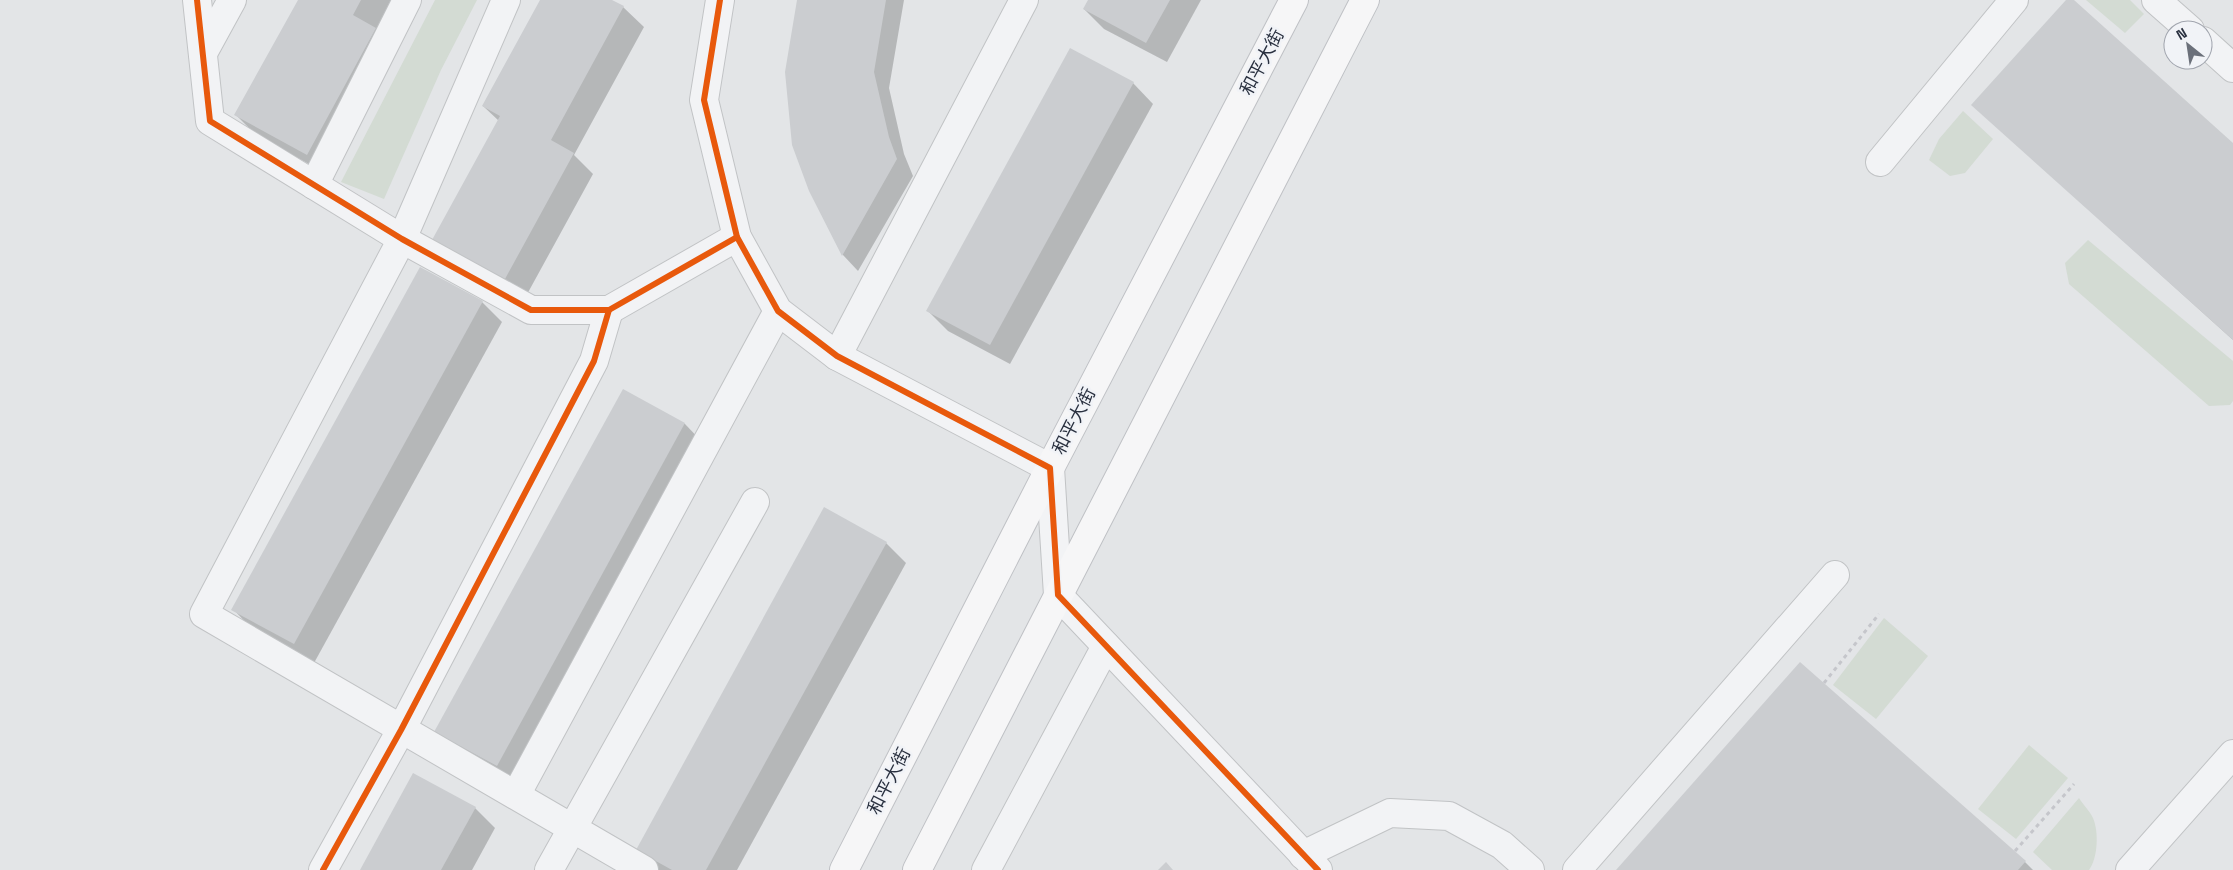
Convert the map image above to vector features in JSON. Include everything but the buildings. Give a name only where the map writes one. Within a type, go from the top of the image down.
[{"type":"main road","name":"和平大街","points":[[844,870],[1050,468],[1294,0]]},
{"type":"main road","points":[[917,870],[1365,0]]},
{"type":"street","points":[[197,0],[210,121],[402,239],[531,310],[609,310],[738,237]]},
{"type":"street","points":[[203,53],[232,0]]},
{"type":"street","points":[[314,185],[407,0]]},
{"type":"street","points":[[506,0],[402,239],[204,614],[644,870]]},
{"type":"street","points":[[720,0],[704,100],[738,237],[778,311],[837,356],[1050,468],[1058,595],[1311,862],[1390,813],[1449,816],[1502,844],[1530,870]]},
{"type":"street","points":[[837,356],[1024,0]]},
{"type":"street","points":[[1880,162],[2014,0]]},
{"type":"street","points":[[2156,0],[2179,20]]},
{"type":"street","points":[[2213,50],[2233,68]]},
{"type":"street","points":[[323,870],[401,730],[594,361],[609,310]]},
{"type":"street","points":[[516,795],[778,311]]},
{"type":"street","points":[[549,870],[755,502]]},
{"type":"street","points":[[1577,870],[1835,575]]},
{"type":"street","points":[[986,870],[1106,646]]},
{"type":"street","points":[[2130,870],[2233,754]]},
{"type":"path","points":[[1824,684],[1879,614]]},
{"type":"path","points":[[2015,851],[2074,784]]},
{"type":"shaded area","points":[[435,0],[477,0],[441,70],[384,199],[341,182]]},
{"type":"shaded area","points":[[2086,0],[2130,0],[2144,14],[2125,33]]},
{"type":"shaded area","points":[[1963,111],[1993,139],[1965,173],[1950,176],[1929,160],[1939,139]]},
{"type":"shaded area","points":[[2088,240],[2233,361],[2233,401],[2230,405],[2209,406],[2069,284],[2065,263]]},
{"type":"shaded area","points":[[1884,618],[1928,656],[1876,719],[1833,685]]},
{"type":"shaded area","points":[[2029,745],[2068,778],[2016,839],[1978,809]]},
{"type":"shaded area","points":[[2079,798],[2092,815],[2095,824],[2097,845],[2092,865],[2089,870],[2052,870],[2033,852]]},
{"type":"cycle path","points":[[197,0],[210,121],[402,239],[531,310],[609,310],[737,237]]},
{"type":"cycle path","points":[[720,0],[704,100],[737,237],[778,311],[837,356],[1050,468],[1058,595],[1318,870]]},
{"type":"cycle path","points":[[323,870],[401,730],[594,361],[609,310]]}]
